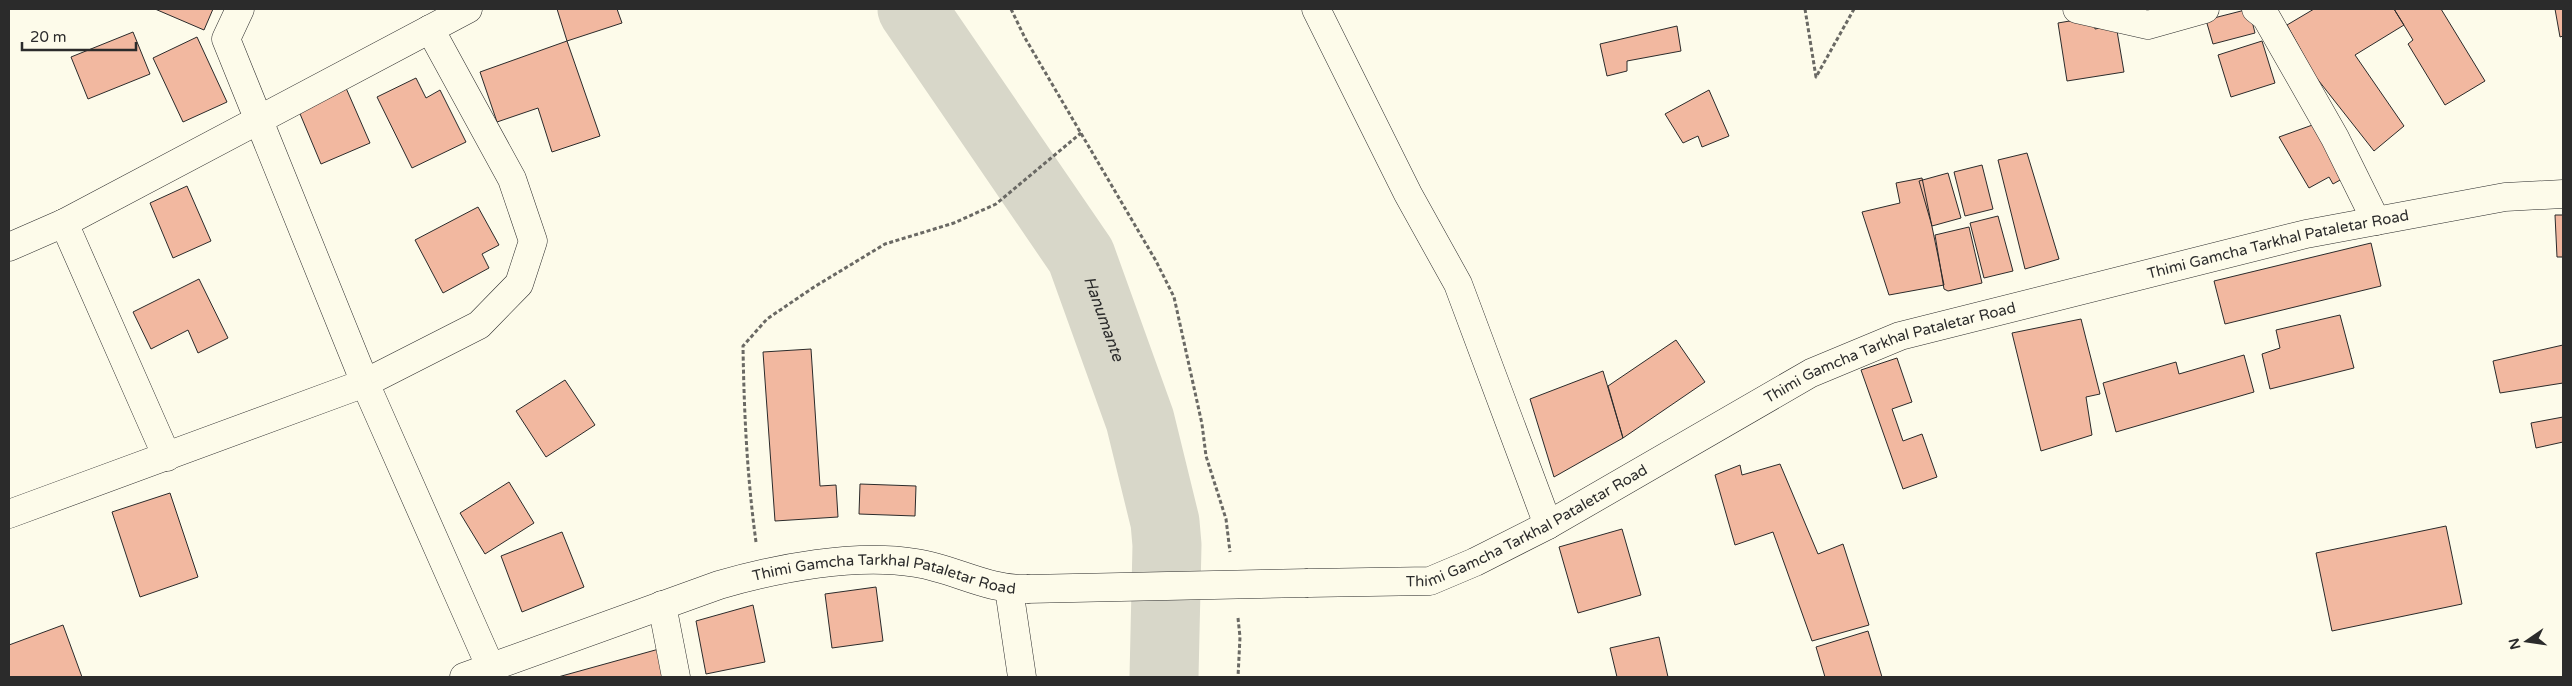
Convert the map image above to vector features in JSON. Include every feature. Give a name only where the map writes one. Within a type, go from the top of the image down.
[{"type":"street","points":[[240,9],[226,39],[365,383],[490,666]]},
{"type":"street","points":[[9,247],[64,223],[468,9]]},
{"type":"street","points":[[1316,9],[1408,194],[1458,284],[1548,525]]},
{"type":"street","points":[[2077,9],[2148,26],[2205,9]]},
{"type":"street","points":[[2256,9],[2266,17],[2335,138],[2376,221]]},
{"type":"street","points":[[9,514],[365,383],[479,325],[519,284],[533,241],[512,179],[430,29]]},
{"type":"street","name":"Thimi Gamcha Tarkhal Pataletar Road","points":[[464,677],[662,605],[760,573],[807,566],[876,560],[916,563],[977,582],[1018,589],[1308,582],[1430,582],[1475,562],[1548,525],[1811,373],[1900,336],[2306,234],[2505,197],[2563,194]]},
{"type":"street","points":[[64,223],[168,457]]},
{"type":"street","points":[[1018,589],[1022,677]]},
{"type":"street","points":[[662,605],[676,677]]},
{"type":"path","points":[[1011,9],[1025,38],[1156,261],[1174,297],[1202,424],[1206,456],[1226,520]]},
{"type":"path","points":[[1805,9],[1816,77],[1854,9]]},
{"type":"path","points":[[760,573],[749,492],[744,414],[743,346],[767,319],[814,287],[885,244],[954,222],[996,204],[1069,145],[1081,133]]},
{"type":"building","points":[[155,9],[213,9],[204,30]]},
{"type":"building","points":[[557,9],[617,9],[622,23],[567,41]]},
{"type":"building","points":[[2249,9],[2255,33],[2213,44],[2206,20]]},
{"type":"building","points":[[2314,9],[2394,9],[2404,25],[2355,55],[2404,126],[2374,151],[2315,76],[2287,25]]},
{"type":"building","points":[[2394,9],[2441,9],[2485,81],[2445,105],[2408,44],[2413,40]]},
{"type":"building","points":[[2555,9],[2563,9],[2563,36],[2560,37]]},
{"type":"building","points":[[2093,17],[2095,29],[2116,25],[2124,72],[2067,81],[2058,23]]},
{"type":"building","points":[[1677,26],[1681,51],[1627,61],[1627,71],[1607,76],[1600,44]]},
{"type":"building","points":[[133,32],[150,74],[88,99],[71,57]]},
{"type":"building","points":[[197,37],[227,102],[183,122],[153,58]]},
{"type":"building","points":[[567,41],[600,136],[552,152],[538,108],[497,122],[480,72]]},
{"type":"building","points":[[2262,41],[2275,83],[2231,97],[2218,55]]},
{"type":"building","points":[[416,78],[426,98],[440,90],[466,142],[412,168],[377,97]]},
{"type":"building","points":[[346,88],[370,143],[321,164],[298,109]]},
{"type":"building","points":[[1709,90],[1729,136],[1702,147],[1698,136],[1683,143],[1665,114]]},
{"type":"building","points":[[2318,123],[2349,175],[2333,184],[2329,177],[2309,188],[2279,137]]},
{"type":"building","points":[[2027,153],[2059,259],[2025,269],[1998,160]]},
{"type":"building","points":[[1982,165],[1993,209],[1965,216],[1954,172]]},
{"type":"building","points":[[1948,173],[1961,218],[1932,226],[1919,181]]},
{"type":"building","points":[[1922,178],[1944,285],[1889,295],[1862,212],[1900,203],[1896,183]]},
{"type":"building","points":[[187,186],[211,241],[173,258],[150,203]]},
{"type":"building","points":[[478,207],[499,245],[482,254],[489,268],[443,293],[415,240]]},
{"type":"building","points":[[2555,215],[2563,215],[2563,257],[2557,257]]},
{"type":"building","points":[[1998,216],[2013,271],[1984,278],[1970,223]]},
{"type":"building","points":[[1969,227],[1982,283],[1948,291],[1944,289],[1935,235]]},
{"type":"building","points":[[2371,243],[2381,286],[2225,324],[2214,281]]},
{"type":"building","points":[[199,279],[228,338],[198,353],[188,330],[151,349],[133,312]]},
{"type":"building","points":[[2340,315],[2354,368],[2270,389],[2262,354],[2280,348],[2276,330]]},
{"type":"building","points":[[2081,319],[2100,394],[2086,397],[2092,435],[2041,451],[2012,333]]},
{"type":"building","points":[[1676,340],[1705,382],[1623,438],[1608,386]]},
{"type":"building","points":[[2563,345],[2563,383],[2500,393],[2493,361]]},
{"type":"building","points":[[811,349],[820,486],[836,485],[838,517],[775,521],[763,352]]},
{"type":"building","points":[[2244,355],[2254,392],[2116,432],[2103,383],[2176,362],[2179,374]]},
{"type":"building","points":[[1897,358],[1912,402],[1892,409],[1903,441],[1922,434],[1937,477],[1903,489],[1861,370]]},
{"type":"building","points":[[1603,371],[1623,438],[1554,477],[1530,399]]},
{"type":"building","points":[[565,380],[595,425],[546,457],[516,411]]},
{"type":"building","points":[[2563,417],[2563,442],[2536,448],[2531,423]]},
{"type":"building","points":[[1780,464],[1818,554],[1843,544],[1869,625],[1812,641],[1773,532],[1735,545],[1715,475],[1740,465],[1742,475]]},
{"type":"building","points":[[509,482],[534,523],[485,554],[460,513]]},
{"type":"building","points":[[860,484],[916,486],[915,516],[859,514]]},
{"type":"building","points":[[170,493],[198,577],[140,597],[112,512]]},
{"type":"building","points":[[2446,526],[2462,604],[2332,631],[2316,553]]},
{"type":"building","points":[[1622,529],[1641,595],[1578,613],[1559,547]]},
{"type":"building","points":[[562,532],[584,587],[522,612],[501,556]]},
{"type":"building","points":[[876,587],[883,641],[832,648],[825,594]]},
{"type":"building","points":[[753,605],[765,662],[706,674],[696,621]]},
{"type":"building","points":[[63,625],[82,677],[9,677],[9,645]]},
{"type":"building","points":[[1868,631],[1882,677],[1825,677],[1816,647]]},
{"type":"building","points":[[1659,637],[1668,677],[1617,677],[1610,648]]},
{"type":"building","points":[[659,649],[666,677],[558,677]]},
{"type":"waterway","name":"Hanumante","points":[[912,9],[1081,256],[1140,420],[1165,522],[1167,545],[1164,677]]}]
